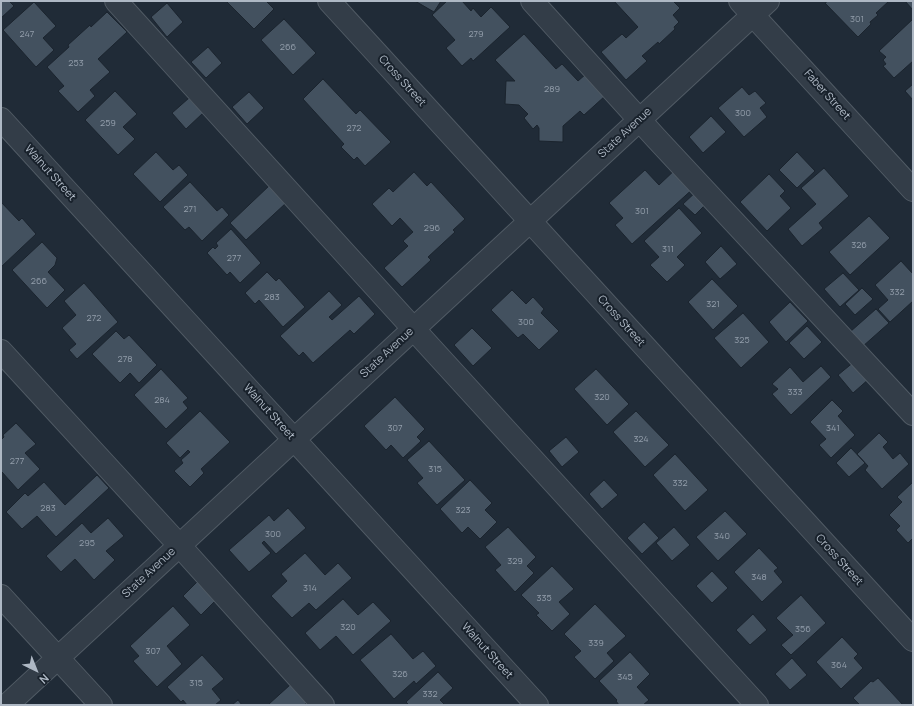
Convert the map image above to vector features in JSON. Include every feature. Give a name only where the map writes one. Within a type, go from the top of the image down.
[{"type":"street","points":[[116,1],[413,329],[757,705]]},
{"type":"street","name":"Cross Street","points":[[329,1],[913,640]]},
{"type":"street","points":[[532,1],[639,120],[913,414]]},
{"type":"street","name":"State Avenue","points":[[7,705],[639,120],[754,6]]},
{"type":"street","name":"Faber Street","points":[[754,6],[913,190]]},
{"type":"street","name":"Walnut Street","points":[[1,119],[537,705]]},
{"type":"street","points":[[1,352],[179,545],[323,705]]},
{"type":"street","points":[[1,596],[101,705]]},
{"type":"building","points":[[1,1],[9,1],[14,6],[1,18]]},
{"type":"building","points":[[226,1],[266,1],[274,9],[254,29]]},
{"type":"building","points":[[415,1],[441,1],[434,12]]},
{"type":"building","points":[[447,1],[462,1],[471,11],[473,8],[481,17],[491,7],[510,27],[473,61],[471,58],[462,66],[446,48],[455,40],[432,15]]},
{"type":"building","points":[[614,1],[673,1],[680,8],[673,15],[679,22],[674,27],[675,29],[659,44],[658,42],[642,56],[647,61],[626,80],[601,52],[622,34],[626,38],[638,27]]},
{"type":"building","points":[[828,1],[889,1],[876,13],[878,15],[870,22],[871,24],[858,37],[825,3]]},
{"type":"building","points":[[905,1],[913,1],[913,10]]},
{"type":"building","points":[[34,2],[56,26],[43,38],[54,50],[36,67],[3,30]]},
{"type":"building","points":[[167,3],[183,22],[167,37],[151,17]]},
{"type":"building","points":[[107,12],[127,32],[98,59],[110,72],[90,90],[95,96],[78,112],[58,91],[64,86],[47,67],[69,47],[68,45]]},
{"type":"building","points":[[284,19],[316,53],[293,75],[261,40]]},
{"type":"building","points":[[913,19],[913,61],[894,78],[883,66],[886,64],[883,60],[886,57],[879,51]]},
{"type":"building","points":[[524,34],[556,69],[562,64],[578,81],[586,74],[605,96],[584,115],[580,111],[563,126],[563,142],[539,141],[539,128],[537,125],[533,129],[524,118],[528,114],[519,105],[505,104],[506,81],[515,81],[495,60]]},
{"type":"building","points":[[208,47],[222,63],[206,78],[191,62]]},
{"type":"building","points":[[323,79],[356,114],[360,110],[391,142],[365,166],[357,157],[354,160],[341,147],[344,144],[303,99]]},
{"type":"building","points":[[913,84],[913,100],[905,91]]},
{"type":"building","points":[[742,87],[749,95],[755,91],[766,103],[760,108],[767,117],[744,137],[718,108]]},
{"type":"building","points":[[115,91],[137,114],[123,127],[135,139],[118,155],[85,120]]},
{"type":"building","points":[[249,92],[264,108],[247,124],[232,107]]},
{"type":"building","points":[[189,98],[203,113],[186,129],[172,113]]},
{"type":"building","points":[[711,116],[726,132],[703,153],[689,137]]},
{"type":"building","points":[[156,152],[173,170],[179,165],[188,175],[160,202],[133,174]]},
{"type":"building","points":[[797,152],[815,171],[797,188],[779,170]]},
{"type":"building","points":[[678,167],[696,186],[632,244],[615,225],[623,218],[609,203],[645,170],[659,185]]},
{"type":"building","points":[[824,168],[849,196],[819,223],[823,228],[802,246],[788,229],[816,204],[801,188]]},
{"type":"building","points":[[414,172],[427,186],[431,182],[465,219],[453,230],[455,232],[428,257],[431,260],[402,287],[384,268],[408,246],[403,241],[413,232],[400,218],[392,226],[372,204],[389,188],[393,192]]},
{"type":"building","points":[[769,174],[785,191],[780,196],[791,208],[767,231],[740,202]]},
{"type":"building","points":[[190,182],[217,211],[222,207],[229,215],[202,241],[189,227],[185,230],[163,207]]},
{"type":"building","points":[[270,185],[286,203],[246,240],[230,223]]},
{"type":"building","points":[[698,190],[709,201],[695,215],[683,204]]},
{"type":"building","points":[[1,202],[19,221],[22,218],[36,234],[1,267]]},
{"type":"building","points":[[679,208],[702,233],[677,257],[685,265],[667,282],[650,265],[659,257],[644,241]]},
{"type":"building","points":[[869,216],[890,238],[850,275],[829,252]]},
{"type":"building","points":[[231,229],[261,263],[240,283],[230,272],[227,275],[207,253],[213,247],[215,249],[218,246],[216,243]]},
{"type":"building","points":[[42,242],[57,258],[55,265],[48,272],[65,290],[47,308],[12,270]]},
{"type":"building","points":[[721,246],[737,264],[720,279],[705,262]]},
{"type":"building","points":[[901,261],[913,274],[913,301],[890,322],[878,309],[888,300],[875,285]]},
{"type":"building","points":[[267,272],[276,281],[279,278],[305,307],[283,327],[259,300],[255,304],[245,293]]},
{"type":"building","points":[[843,273],[859,290],[840,307],[824,289]]},
{"type":"building","points":[[712,279],[738,306],[713,330],[688,302]]},
{"type":"building","points":[[84,283],[118,322],[77,359],[69,350],[76,344],[62,328],[76,315],[64,301]]},
{"type":"building","points":[[862,288],[873,299],[855,315],[845,304]]},
{"type":"building","points":[[512,290],[526,304],[533,297],[544,309],[541,313],[559,331],[539,350],[523,334],[518,338],[491,310]]},
{"type":"building","points":[[329,291],[342,305],[329,317],[332,320],[359,296],[375,314],[354,334],[350,330],[313,363],[303,352],[299,356],[280,336]]},
{"type":"building","points":[[790,302],[808,321],[786,342],[769,322]]},
{"type":"building","points":[[876,309],[889,323],[862,347],[850,332]]},
{"type":"building","points":[[743,313],[769,342],[741,368],[714,338]]},
{"type":"building","points":[[807,326],[822,342],[804,359],[789,343]]},
{"type":"building","points":[[472,328],[492,348],[473,366],[454,345]]},
{"type":"building","points":[[116,331],[124,339],[129,335],[157,365],[139,383],[130,373],[120,383],[92,354]]},
{"type":"building","points":[[855,361],[870,378],[853,393],[838,375]]},
{"type":"building","points":[[821,366],[831,377],[791,415],[772,394],[778,389],[772,384],[790,367],[803,382]]},
{"type":"building","points":[[161,369],[188,398],[183,402],[188,408],[166,429],[134,395]]},
{"type":"building","points":[[596,369],[629,404],[607,425],[574,389]]},
{"type":"building","points":[[395,397],[425,429],[417,437],[421,441],[403,458],[391,445],[386,450],[364,426]]},
{"type":"building","points":[[832,400],[843,411],[838,416],[855,435],[831,458],[819,445],[826,439],[810,422]]},
{"type":"building","points":[[200,411],[230,442],[201,469],[204,473],[190,487],[174,471],[183,463],[181,460],[190,452],[188,450],[180,458],[166,443]]},
{"type":"building","points":[[636,411],[669,445],[645,467],[613,432]]},
{"type":"building","points":[[16,423],[36,444],[25,453],[40,469],[18,490],[2,472],[1,473],[1,440],[4,437],[3,435]]},
{"type":"building","points":[[879,433],[888,442],[883,447],[893,459],[900,453],[909,464],[882,489],[865,470],[868,466],[857,454]]},
{"type":"building","points":[[566,437],[579,452],[562,467],[549,451]]},
{"type":"building","points":[[429,441],[465,480],[437,505],[417,483],[423,478],[407,460]]},
{"type":"building","points":[[851,448],[865,463],[849,477],[836,463]]},
{"type":"building","points":[[675,454],[708,490],[685,511],[653,475]]},
{"type":"building","points":[[97,475],[109,488],[56,537],[37,516],[22,529],[6,512],[25,493],[28,496],[44,482],[65,505]]},
{"type":"building","points":[[470,480],[492,503],[485,510],[497,522],[480,539],[468,527],[462,533],[440,509]]},
{"type":"building","points":[[604,480],[618,495],[602,509],[589,494]]},
{"type":"building","points":[[913,482],[913,538],[908,543],[896,530],[900,526],[889,515],[902,502],[897,497]]},
{"type":"building","points":[[288,508],[306,528],[276,554],[264,541],[262,543],[271,553],[249,572],[229,550],[269,515],[274,521]]},
{"type":"building","points":[[725,511],[747,534],[718,561],[696,537]]},
{"type":"building","points":[[108,518],[124,536],[106,551],[115,560],[94,580],[75,559],[61,572],[46,556],[82,523],[91,533]]},
{"type":"building","points":[[644,522],[659,538],[642,554],[627,538]]},
{"type":"building","points":[[508,527],[536,557],[527,566],[534,573],[515,592],[495,570],[501,565],[485,547]]},
{"type":"building","points":[[674,527],[690,545],[672,561],[656,543]]},
{"type":"building","points":[[759,548],[778,568],[774,571],[783,582],[762,602],[734,572]]},
{"type":"building","points":[[305,553],[325,575],[338,563],[352,578],[316,610],[309,603],[292,618],[271,596],[287,581],[281,574]]},
{"type":"building","points":[[552,566],[574,589],[559,602],[570,614],[552,631],[536,615],[539,613],[521,595]]},
{"type":"building","points":[[712,571],[728,588],[712,603],[696,586]]},
{"type":"building","points":[[198,581],[216,600],[201,615],[183,596]]},
{"type":"building","points":[[801,595],[826,623],[791,655],[781,645],[793,635],[776,618]]},
{"type":"building","points":[[343,599],[358,615],[373,602],[391,621],[353,655],[336,636],[320,650],[305,633]]},
{"type":"building","points":[[595,604],[626,636],[607,653],[614,661],[595,679],[574,657],[581,651],[564,634]]},
{"type":"building","points":[[173,606],[190,625],[167,646],[182,664],[157,687],[133,661],[139,656],[130,646]]},
{"type":"building","points":[[753,614],[767,630],[750,645],[736,630]]},
{"type":"building","points":[[391,634],[413,659],[423,651],[436,666],[416,684],[414,681],[394,699],[360,660]]},
{"type":"building","points":[[842,637],[858,654],[854,658],[863,668],[841,689],[816,662]]},
{"type":"building","points":[[630,652],[650,674],[637,687],[649,700],[643,705],[619,705],[616,701],[617,700],[599,681]]},
{"type":"building","points":[[202,655],[224,679],[212,689],[221,700],[215,705],[187,705],[183,700],[181,702],[167,687]]},
{"type":"building","points":[[792,658],[807,675],[790,690],[775,674]]},
{"type":"building","points":[[438,672],[453,688],[440,700],[445,705],[409,705],[406,702]]},
{"type":"building","points":[[878,678],[903,705],[860,705],[853,698],[871,681],[873,682]]},
{"type":"building","points":[[290,685],[307,702],[304,705],[269,704]]},
{"type":"building","points":[[238,700],[242,705],[232,705]]}]
